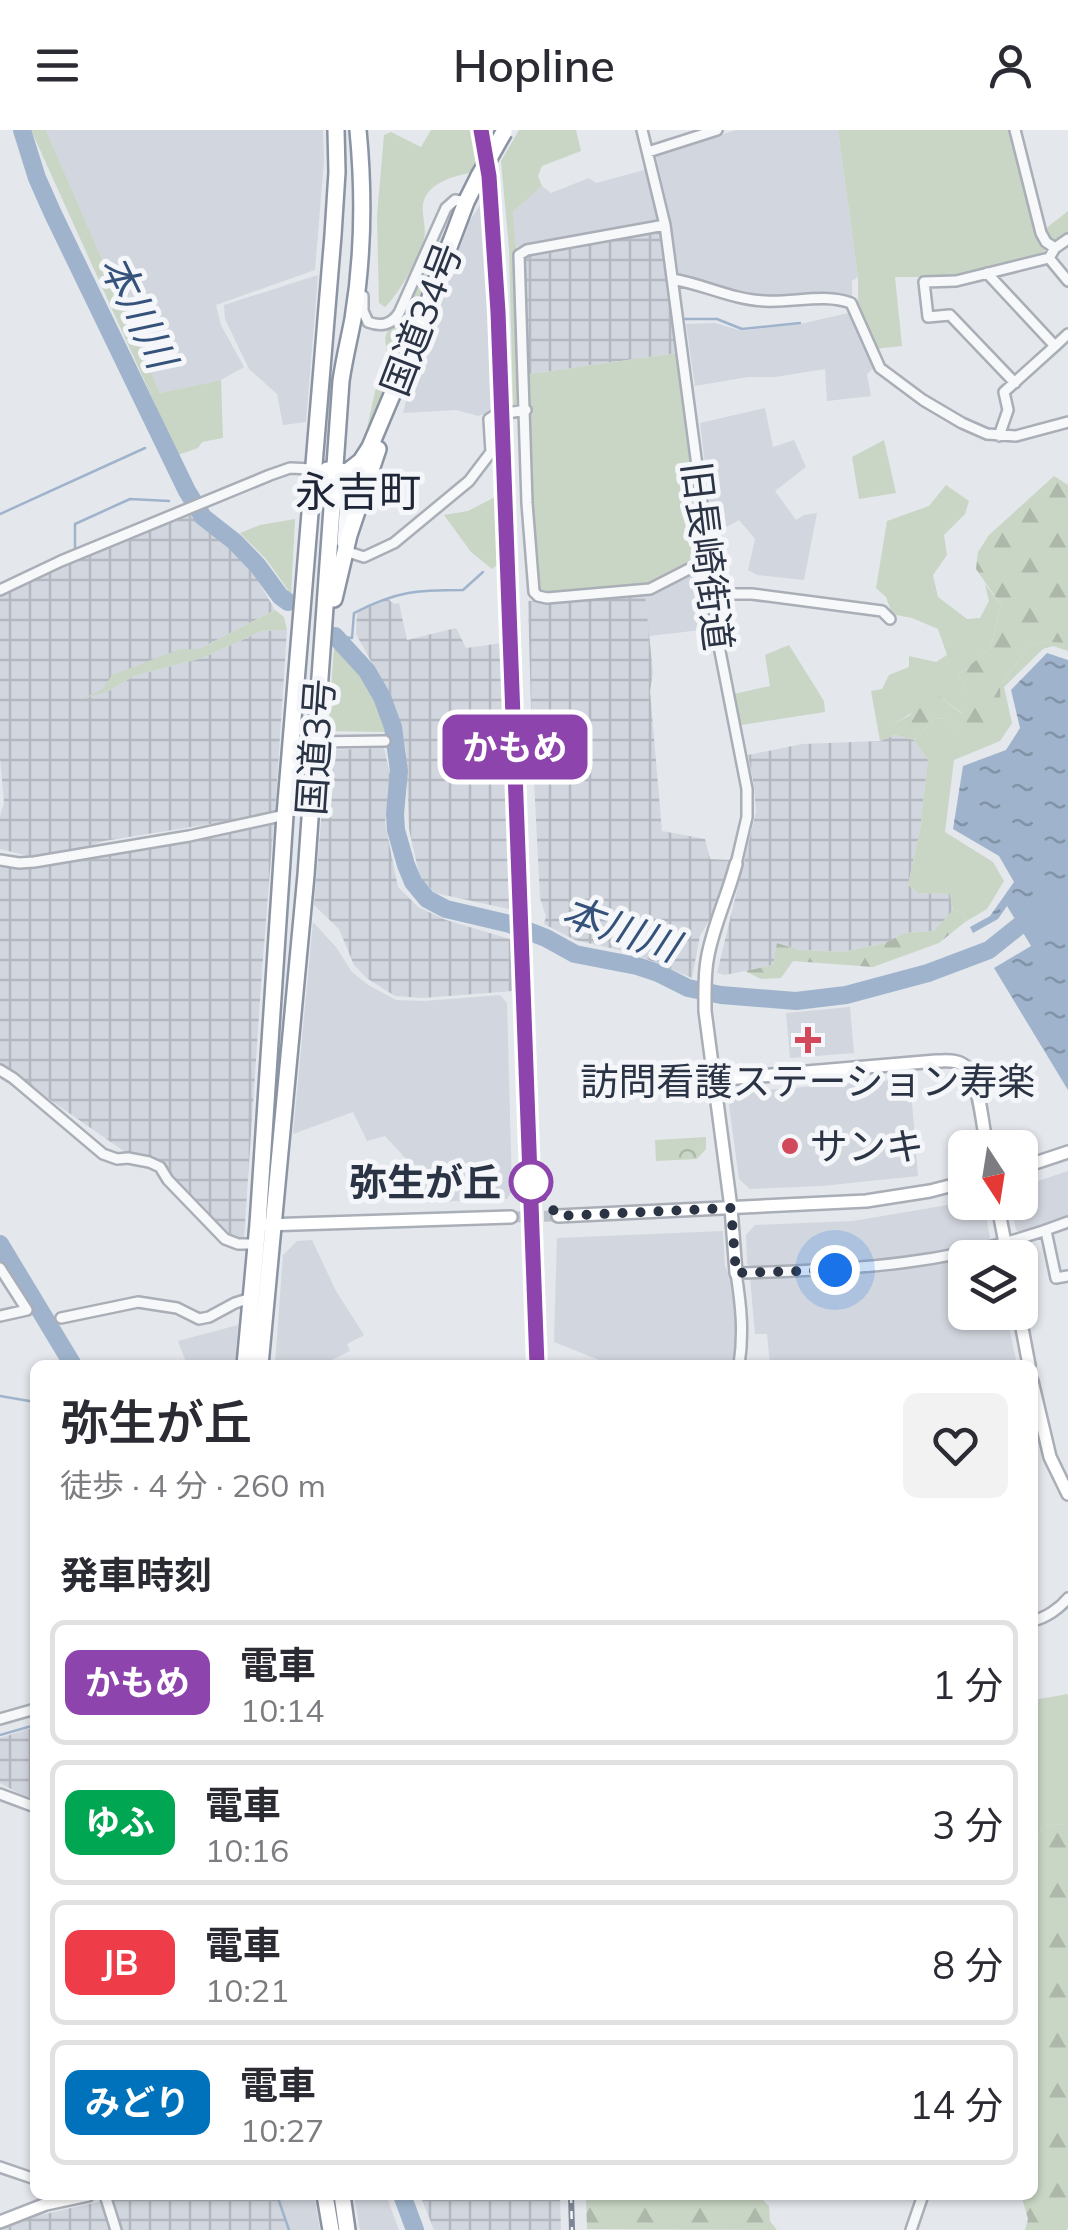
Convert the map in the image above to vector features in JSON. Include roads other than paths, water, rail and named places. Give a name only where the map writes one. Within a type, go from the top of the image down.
[{"type":"highway","name":"国道3号","points":[[260,1360],[285,815],[336,204],[336,130]]},
{"type":"highway","name":"国道3号","points":[[245,1360],[256,1244],[266,1225],[306,875],[324,620],[341,471],[341,382],[357,276],[362,198],[358,130]]},
{"type":"highway","name":"国道34号","points":[[341,471],[365,456],[405,364],[466,202],[505,131]]},
{"type":"highway","points":[[313,468],[322,462],[335,355],[357,276]]},
{"type":"highway","points":[[324,620],[334,604],[344,550],[405,364]]},
{"type":"highway","points":[[313,468],[341,471]]},
{"type":"highway","points":[[326,2200],[331,2230]]},
{"type":"highway","points":[[343,2200],[347,2230]]},
{"type":"street","name":"旧長崎街道","points":[[642,130],[664,225],[727,694],[747,789],[747,817],[725,904],[713,934],[705,978],[714,1080]]},
{"type":"street","points":[[648,152],[718,130]]},
{"type":"street","points":[[1015,130],[1041,233],[1068,282]]},
{"type":"street","points":[[362,198],[362,312],[368,322],[380,326],[396,318],[446,208],[455,200],[466,202]]},
{"type":"street","points":[[664,225],[527,250],[519,255],[534,592],[546,598],[650,589],[689,568],[710,564]]},
{"type":"street","points":[[1015,382],[950,314],[928,316],[924,282],[956,281],[987,273],[1052,253],[1068,239]]},
{"type":"street","points":[[987,273],[1055,346]]},
{"type":"street","points":[[672,279],[764,302],[818,299],[851,304],[880,368],[923,400],[987,434],[1016,436],[1068,422]]},
{"type":"street","points":[[999,436],[1008,410],[1004,392],[1068,334]]},
{"type":"street","points":[[341,471],[344,550],[364,557],[394,543],[468,481],[491,452],[489,420],[526,410]]},
{"type":"street","points":[[0,590],[61,561],[290,468],[313,468]]},
{"type":"street","points":[[713,594],[752,594],[882,610],[890,619]]},
{"type":"street","points":[[314,742],[385,741]]},
{"type":"street","points":[[0,860],[51,860],[285,815]]},
{"type":"street","points":[[740,1360],[743,1316],[714,1080],[956,1061],[968,1068],[974,1080],[984,1130]]},
{"type":"street","points":[[0,1070],[103,1154],[160,1167],[224,1239],[256,1244]]},
{"type":"street","points":[[1038,1162],[1068,1152]]},
{"type":"street","points":[[558,1216],[866,1202],[948,1185]]},
{"type":"street","points":[[266,1225],[510,1218]]},
{"type":"street","points":[[1017,1240],[1068,1222]]},
{"type":"street","points":[[1046,1230],[1056,1278],[1068,1276]]},
{"type":"street","points":[[736,1273],[892,1266],[948,1255]]},
{"type":"street","points":[[0,1268],[28,1310],[0,1316]]},
{"type":"street","points":[[60,1318],[138,1302],[177,1308],[199,1318],[209,1317],[251,1298]]},
{"type":"street","points":[[1022,1330],[1028,1360]]},
{"type":"street","points":[[1038,1406],[1050,1457],[1068,1494]]},
{"type":"street","points":[[1038,1619],[1062,1606],[1068,1598]]},
{"type":"street","points":[[0,1719],[30,1711]]},
{"type":"street","points":[[0,1794],[30,1805]]},
{"type":"street","points":[[0,2167],[30,2178]]},
{"type":"street","points":[[0,2222],[62,2200]]},
{"type":"street","points":[[107,2200],[116,2230]]},
{"type":"street","points":[[921,2200],[912,2227],[926,2230]]},
{"type":"water","points":[[1047,653],[1068,660],[1068,1090],[994,968],[1031,946],[1007,906],[998,919],[973,933],[970,927],[990,916],[1014,882],[999,856],[953,829],[963,766],[1006,750],[1020,728],[1011,690]]},
{"type":"waterway","name":"本川川","points":[[22,130],[53,214],[187,491],[203,517],[235,542],[288,602]]},
{"type":"waterway","points":[[685,319],[717,319],[742,329],[800,323]]},
{"type":"waterway","points":[[0,514],[145,448]]},
{"type":"waterway","points":[[75,549],[75,524],[130,499],[169,501]]},
{"type":"waterway","points":[[335,636],[352,638],[354,613],[369,606],[407,593],[463,590],[483,572]]},
{"type":"waterway","name":"本川川","points":[[335,636],[367,671],[382,697],[393,727],[399,771],[396,830],[406,865],[427,899],[446,909],[510,924],[575,954],[637,966],[688,988],[721,995],[796,1001],[846,995],[928,973],[989,950],[1019,926],[1068,906]]},
{"type":"waterway","points":[[0,1244],[70,1360]]},
{"type":"waterway","points":[[0,1396],[30,1401]]},
{"type":"waterway","points":[[0,1735],[30,1726]]},
{"type":"waterway","points":[[279,2200],[289,2230]]},
{"type":"waterway","points":[[404,2200],[415,2230]]},
{"type":"tunnel","points":[[511,1217],[558,1216]]},
{"type":"railway","points":[[481,130],[489,176],[498,312],[537,1360]]},
{"type":"railway","points":[[571,2200],[572,2230]]},
{"type":"train","name":"かもめ","points":[[481,130],[489,176],[498,312],[537,1360]]},
{"type":"place","name":"訪問看護ステーション寿楽","points":[[808,1040]]},
{"type":"place","name":"サンキ","points":[[790,1146]]},
{"type":"place","name":"弥生が丘","points":[[531,1182]]},
{"type":"district","name":"永吉町","points":[[358,491]]}]
